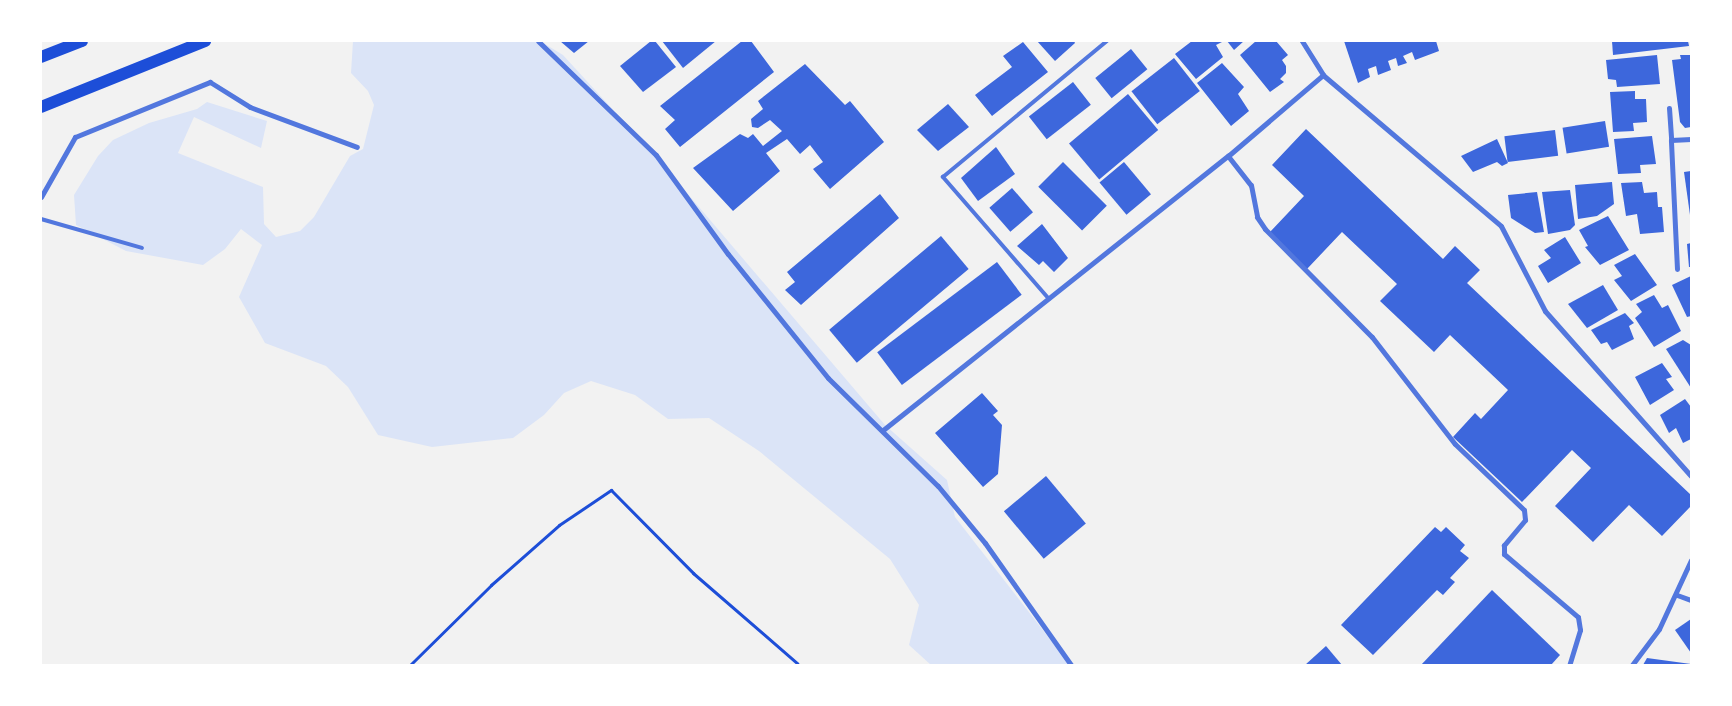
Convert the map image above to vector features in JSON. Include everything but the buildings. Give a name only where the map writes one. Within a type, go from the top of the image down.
[{"type":"main road","points":[[41,57],[82,41]]},
{"type":"main road","points":[[41,107],[205,41]]},
{"type":"street","points":[[538,41],[656,155],[728,254],[828,378],[938,486],[985,543],[1071,665]]},
{"type":"street","points":[[1302,41],[1323,75],[1501,226],[1545,311],[1691,476]]},
{"type":"street","points":[[883,430],[1228,156],[1323,75]]},
{"type":"street","points":[[41,197],[75,137],[210,82],[250,107],[357,147]]},
{"type":"street","points":[[1669,108],[1677,269]]},
{"type":"street","points":[[1671,140],[1691,139]]},
{"type":"street","points":[[1228,156],[1252,185],[1257,218],[1265,229],[1372,337],[1456,444],[1524,510],[1525,520],[1504,545],[1504,554],[1578,617],[1580,630],[1569,665]]},
{"type":"street","points":[[1632,665],[1659,629],[1677,595],[1691,560]]},
{"type":"street","points":[[1677,595],[1691,600]]},
{"type":"lane","points":[[1049,299],[943,177],[1108,41]]},
{"type":"lane","points":[[41,219],[142,248]]},
{"type":"path","points":[[410,665],[491,585],[559,524],[611,490],[693,573],[797,663]]},
{"type":"shaded area","points":[[353,41],[540,41],[563,55],[658,159],[885,425],[947,480],[955,517],[1070,665],[931,665],[909,645],[919,605],[890,559],[759,451],[709,418],[668,419],[635,395],[591,381],[564,393],[544,415],[513,438],[432,447],[378,435],[348,387],[326,366],[265,343],[239,297],[262,245],[241,229],[225,249],[203,265],[126,251],[76,225],[74,195],[98,156],[113,140],[149,123],[197,109],[207,102],[267,121],[261,148],[194,117],[178,153],[263,187],[264,224],[276,237],[300,231],[314,217],[350,156],[363,149],[374,105],[368,91],[351,73]]}]
